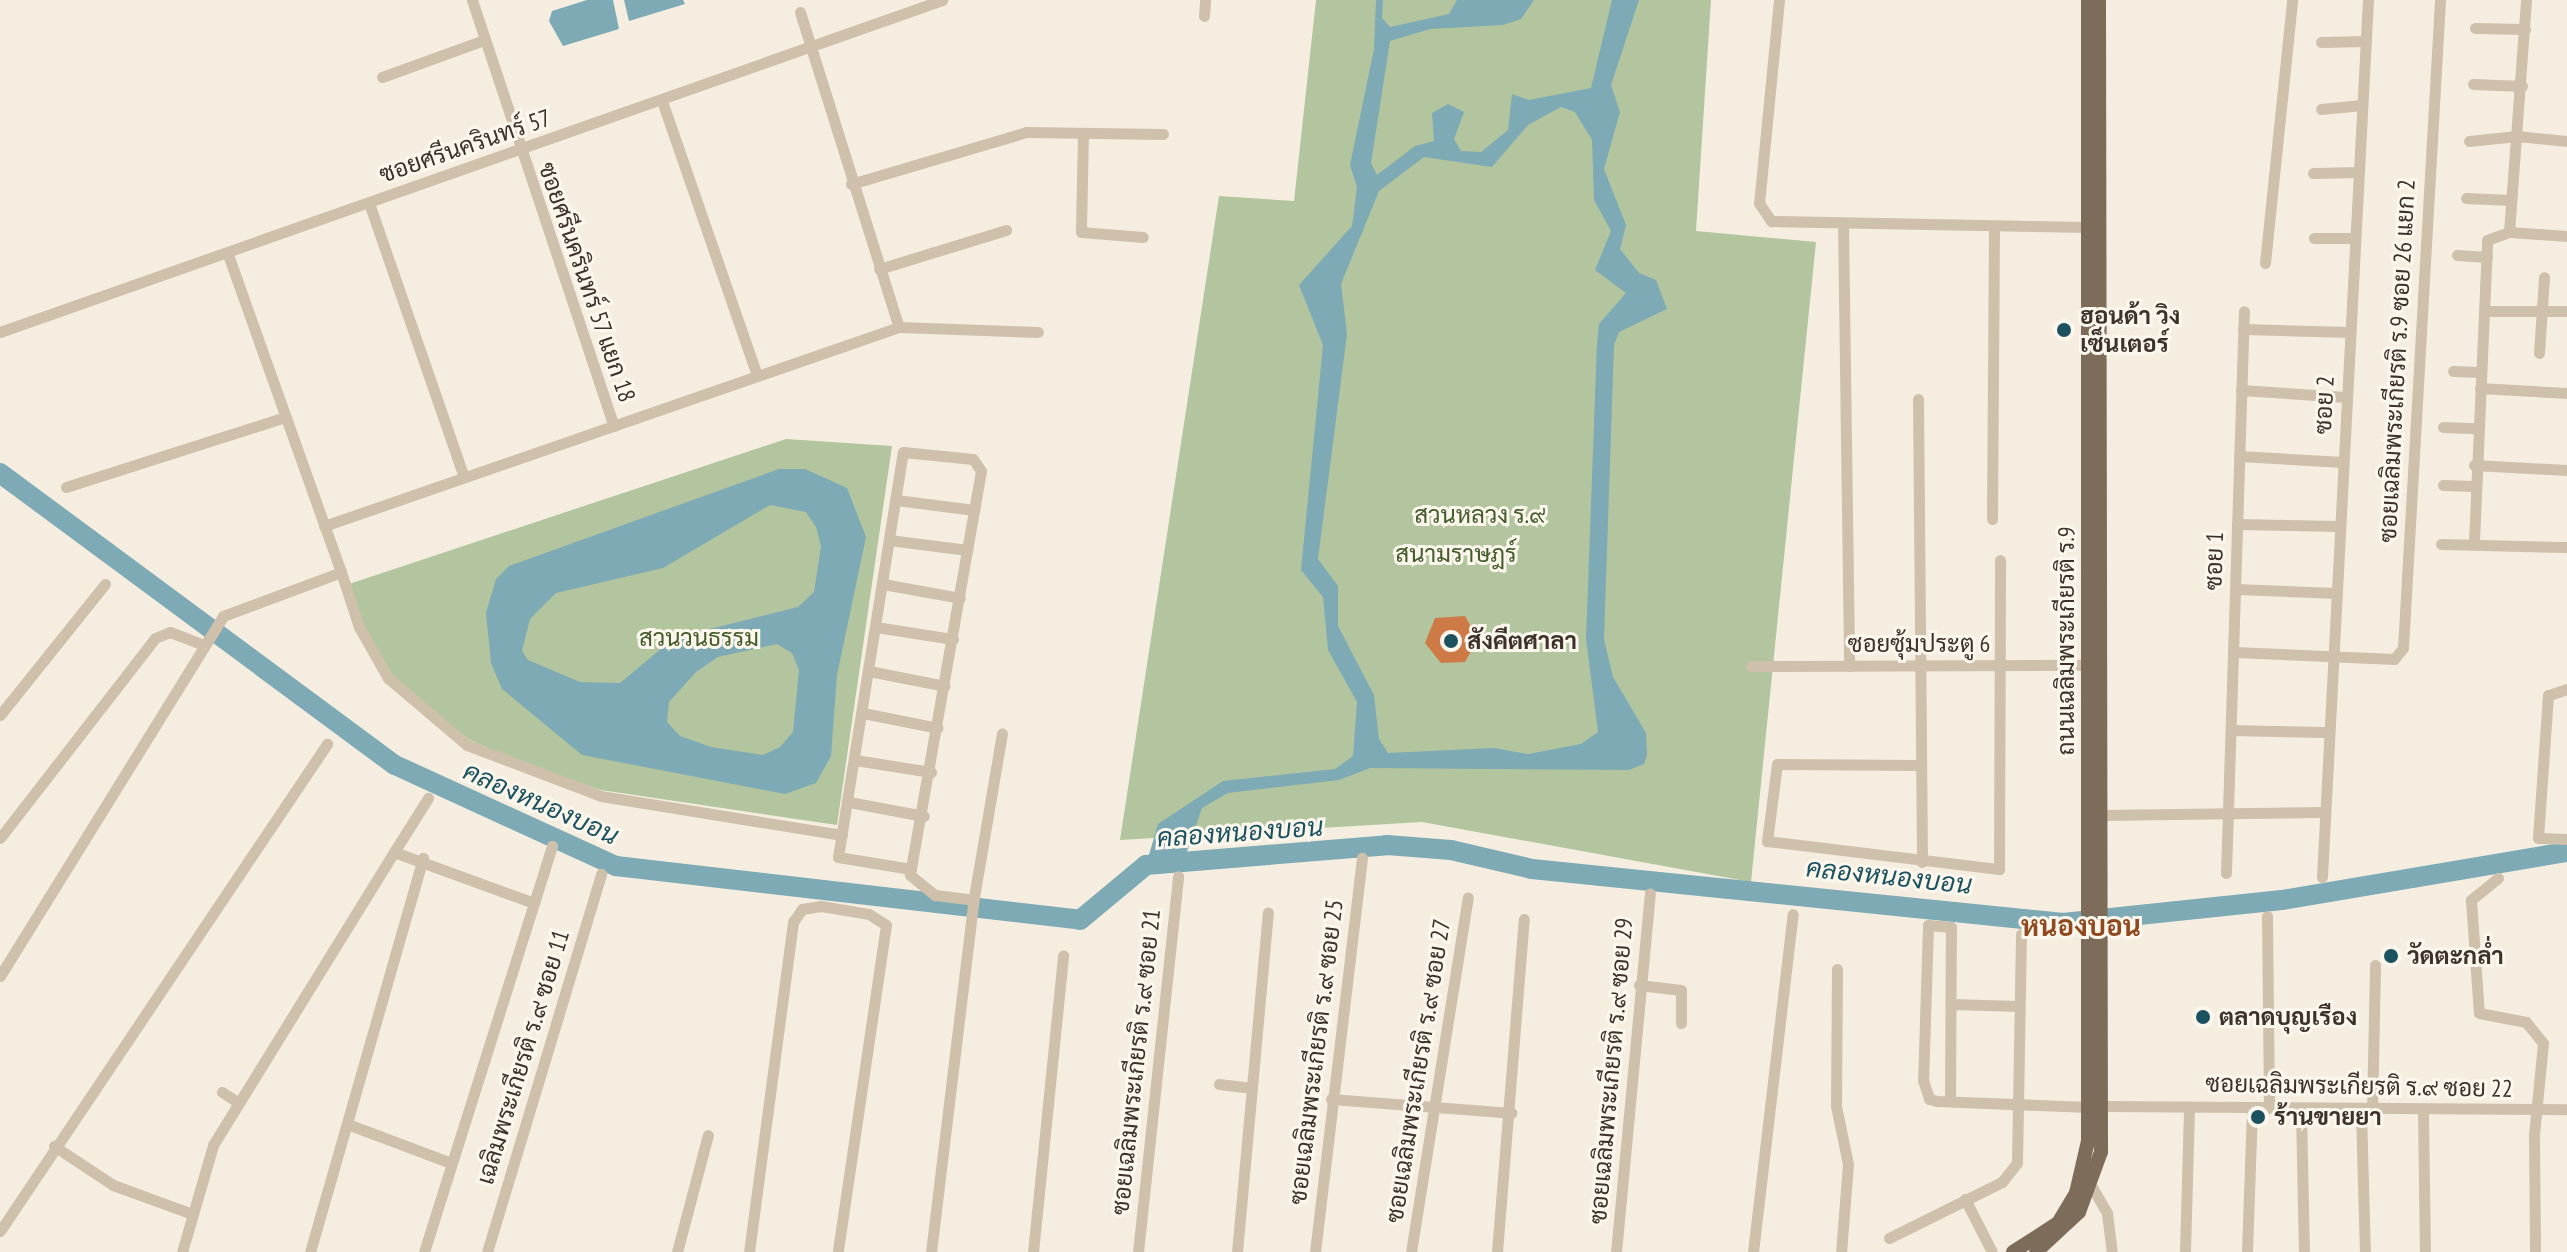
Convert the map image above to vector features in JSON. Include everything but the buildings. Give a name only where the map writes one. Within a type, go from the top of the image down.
[{"type":"main road","name":"ถนนเฉลิมพระเกียรติ ร.9","points":[[2088,0],[2088,906],[2095,929]]},
{"type":"main road","name":"ถนนเฉลิมพระเกียรติ ร.9","points":[[2042,1250],[2079,1212],[2092,1187],[2096,1106],[2095,929],[2100,893],[2099,0]]},
{"type":"main road","name":"ถนนเฉลิมพระเกียรติ ร.9","points":[[2013,1252],[2058,1223],[2076,1193],[2085,1167],[2096,1106]]},
{"type":"street","name":"ซอยศรีนครินทร์ 57 แยก 18","points":[[472,0],[614,426]]},
{"type":"street","name":"ซอยศรีนครินทร์ 57","points":[[0,332],[942,0]]},
{"type":"street","points":[[1204,16],[1205,0]]},
{"type":"street","points":[[1779,0],[1759,203],[1771,221],[1994,229],[2089,227]]},
{"type":"street","points":[[2265,263],[2292,0]]},
{"type":"street","name":"ซอย 2","points":[[2322,877],[2326,732],[2368,0]]},
{"type":"street","name":"ซอยเฉลิมพระเกียรติ ร.9 ซอย 26 แยก 2","points":[[2332,657],[2394,659],[2403,648],[2440,0]]},
{"type":"street","points":[[2509,232],[2526,0]]},
{"type":"street","points":[[800,12],[851,184],[899,327]]},
{"type":"street","points":[[2475,28],[2525,29]]},
{"type":"street","points":[[382,77],[484,40]]},
{"type":"street","points":[[2321,42],[2366,41]]},
{"type":"street","points":[[2473,84],[2522,86]]},
{"type":"street","points":[[662,101],[757,375]]},
{"type":"street","points":[[2321,109],[2362,105]]},
{"type":"street","points":[[851,184],[1026,132],[1163,134]]},
{"type":"street","points":[[1083,133],[1081,232],[1143,237]]},
{"type":"street","points":[[2469,141],[2517,136],[2567,141]]},
{"type":"street","points":[[2313,173],[2359,172]]},
{"type":"street","points":[[2466,198],[2510,200]]},
{"type":"street","points":[[369,203],[464,477]]},
{"type":"street","points":[[1843,224],[1849,666]]},
{"type":"street","points":[[1992,519],[1994,229]]},
{"type":"street","points":[[879,269],[1006,230]]},
{"type":"street","points":[[2474,542],[2474,465],[2490,236],[2509,232],[2567,236]]},
{"type":"street","points":[[2314,238],[2355,238]]},
{"type":"street","points":[[228,254],[359,627],[388,678],[467,745],[601,796],[842,835]]},
{"type":"street","points":[[2457,255],[2487,257]]},
{"type":"street","points":[[2539,353],[2544,277]]},
{"type":"street","name":"ซอย 1","points":[[2226,873],[2244,311]]},
{"type":"street","points":[[2486,311],[2567,311]]},
{"type":"street","points":[[324,526],[899,327],[1038,332]]},
{"type":"street","points":[[2243,329],[2350,332]]},
{"type":"street","points":[[2453,371],[2480,372]]},
{"type":"street","points":[[2480,388],[2567,393]]},
{"type":"street","points":[[2241,390],[2346,397]]},
{"type":"street","points":[[1918,399],[1923,666],[1922,862]]},
{"type":"street","points":[[66,487],[285,417]]},
{"type":"street","points":[[2443,427],[2477,428]]},
{"type":"street","points":[[911,869],[838,857],[903,452],[973,459],[981,471],[924,816],[911,869],[915,882],[935,895],[974,902]]},
{"type":"street","points":[[2239,456],[2343,462]]},
{"type":"street","points":[[2474,465],[2567,470]]},
{"type":"street","points":[[2443,485],[2474,486]]},
{"type":"street","points":[[896,500],[974,510]]},
{"type":"street","points":[[2237,524],[2339,526]]},
{"type":"street","points":[[889,540],[967,550]]},
{"type":"street","points":[[2441,544],[2474,542],[2567,547]]},
{"type":"street","points":[[1921,765],[1777,764],[1766,835],[1773,845],[1996,871],[2001,865],[2003,666],[2000,560]]},
{"type":"street","points":[[0,976],[223,616],[341,572]]},
{"type":"street","points":[[0,715],[105,584]]},
{"type":"street","points":[[883,584],[960,598]]},
{"type":"street","points":[[2235,589],[2336,593]]},
{"type":"street","points":[[876,627],[953,639]]},
{"type":"street","points":[[0,838],[155,638],[170,632],[204,645]]},
{"type":"street","points":[[2234,652],[2332,657]]},
{"type":"street","name":"ซอยซุ้มประตู 6","points":[[1751,666],[2088,665]]},
{"type":"street","points":[[869,671],[945,686]]},
{"type":"street","points":[[2567,689],[2548,695],[2538,838],[2567,839]]},
{"type":"street","points":[[863,713],[938,728]]},
{"type":"street","points":[[2231,730],[2326,732]]},
{"type":"street","points":[[931,1252],[971,919],[1002,733]]},
{"type":"street","points":[[0,1231],[54,1146],[327,744]]},
{"type":"street","points":[[855,760],[931,772]]},
{"type":"street","points":[[182,1252],[190,1213],[213,1145],[428,798]]},
{"type":"street","points":[[849,802],[924,816]]},
{"type":"street","points":[[2100,815],[2322,812]]},
{"type":"street","points":[[424,1252],[552,846]]},
{"type":"street","points":[[394,852],[423,858],[534,903]]},
{"type":"street","points":[[310,1252],[350,1125],[423,858]]},
{"type":"street","name":"ซอยเฉลิมพระเกียรติ ร.๙ ซอย 25","points":[[1315,1252],[1362,858]]},
{"type":"street","name":"เฉลิมพระเกียรติ ร.๙ ซอย 11","points":[[487,1252],[601,874]]},
{"type":"street","name":"ซอยเฉลิมพระเกียรติ ร.๙ ซอย 21","points":[[1138,1252],[1178,876]]},
{"type":"street","points":[[2498,878],[2471,900],[2479,1013],[2526,1022],[2539,1032],[2535,1252]]},
{"type":"street","name":"ซอยเฉลิมพระเกียรติ ร.๙ ซอย 29","points":[[1616,1252],[1650,894]]},
{"type":"street","name":"ซอยเฉลิมพระเกียรติ ร.๙ ซอย 27","points":[[1411,1252],[1468,898]]},
{"type":"street","points":[[749,1252],[793,922],[802,909],[821,906],[869,914],[886,925],[838,1252]]},
{"type":"street","points":[[1237,1252],[1268,912]]},
{"type":"street","points":[[1753,1252],[1793,914]]},
{"type":"street","points":[[2267,916],[2269,1108]]},
{"type":"street","points":[[1497,1252],[1511,1113],[1524,919]]},
{"type":"street","points":[[1928,925],[1951,927],[1951,1004],[1950,1101],[1929,1099],[1923,1080],[1928,925]]},
{"type":"street","points":[[1889,1238],[2011,1175],[2017,1104],[2021,934]]},
{"type":"street","points":[[1033,1252],[1063,956]]},
{"type":"street","points":[[2365,1252],[2366,1111],[2375,965]]},
{"type":"street","points":[[1837,969],[1836,1106],[1848,1164],[1841,1252]]},
{"type":"street","points":[[1639,985],[1681,990],[1681,1023]]},
{"type":"street","points":[[1951,1004],[2019,1006]]},
{"type":"street","points":[[1219,1084],[1252,1088]]},
{"type":"street","points":[[222,1092],[239,1103]]},
{"type":"street","points":[[1331,1099],[1511,1113]]},
{"type":"street","name":"ซอยเฉลิมพระเกียรติ ร.๙ ซอย 22","points":[[1950,1101],[2252,1107],[2301,1111],[2567,1109]]},
{"type":"street","points":[[2185,1252],[2189,1107]]},
{"type":"street","points":[[2247,1252],[2252,1107]]},
{"type":"street","points":[[2301,1111],[2304,1252]]},
{"type":"street","points":[[2423,1112],[2425,1252]]},
{"type":"street","points":[[350,1125],[451,1163]]},
{"type":"street","points":[[677,1252],[708,1135]]},
{"type":"street","points":[[54,1146],[113,1185],[190,1213]]},
{"type":"street","points":[[2092,1187],[2107,1213],[2112,1252]]},
{"type":"street","points":[[1965,1199],[1992,1252]]},
{"type":"green space","name":"สวนหลวง ร.๙","points":[[1316,0],[1711,0],[1696,231],[1816,242],[1751,882],[1422,822],[1120,840],[1219,196],[1294,201]]},
{"type":"green space","name":"สวนวนธรรม","points":[[786,439],[892,446],[837,825],[601,790],[529,766],[470,740],[428,709],[392,675],[364,628],[349,584]]},
{"type":"water","points":[[587,0],[613,0],[619,29],[563,46],[549,21],[552,11]]},
{"type":"water","points":[[624,0],[683,0],[685,4],[629,21]]},
{"type":"water","points":[[1376,0],[1383,0],[1382,18],[1390,27],[1449,14],[1457,0],[1534,0],[1521,19],[1503,25],[1430,29],[1390,41],[1371,163],[1377,175],[1415,146],[1434,141],[1432,113],[1448,104],[1464,112],[1454,139],[1461,151],[1481,152],[1508,130],[1512,94],[1529,100],[1591,88],[1612,0],[1639,0],[1611,85],[1620,112],[1604,169],[1626,225],[1620,249],[1639,273],[1656,280],[1667,309],[1619,332],[1614,345],[1604,639],[1613,677],[1646,733],[1647,755],[1644,764],[1629,770],[1370,768],[1339,780],[1228,793],[1202,808],[1182,866],[1146,865],[1158,824],[1223,781],[1335,769],[1353,756],[1357,702],[1328,650],[1323,597],[1301,570],[1323,345],[1299,285],[1352,226],[1357,187],[1350,165],[1374,49]],"holes":[[[1561,107],[1575,112],[1592,140],[1594,200],[1611,231],[1595,270],[1626,293],[1599,324],[1597,343],[1586,639],[1598,732],[1581,744],[1528,754],[1494,748],[1388,753],[1379,739],[1374,695],[1338,626],[1338,586],[1318,559],[1347,334],[1341,284],[1379,191],[1424,157],[1492,167],[1528,125]]]},
{"type":"water","points":[[779,469],[805,469],[847,488],[866,537],[837,675],[831,756],[816,783],[785,794],[582,755],[502,689],[491,663],[486,613],[496,579],[509,566]],"holes":[[[770,505],[806,512],[816,527],[821,546],[814,592],[798,607],[674,638],[620,683],[580,682],[528,660],[522,651],[530,619],[556,593],[663,568]],[[777,644],[792,653],[799,670],[793,732],[780,747],[763,755],[711,747],[680,736],[667,722],[669,702],[696,672],[718,657]]]},
{"type":"waterway","name":"คลองหนองบอน","points":[[0,473],[395,765],[616,866],[1080,920],[1146,865],[1387,845],[1451,850],[1532,869],[2063,923],[2282,900],[2567,852]]},
{"type":"place","name":"ฮอนด้า วิง เซ็นเตอร์","points":[[2064,330]]},
{"type":"place","name":"สังคีตศาลา","points":[[1451,641]]},
{"type":"place","name":"วัดตะกล่ำ","points":[[2391,956]]},
{"type":"place","name":"ตลาดบุญเรือง","points":[[2203,1017]]},
{"type":"place","name":"ร้านขายยา","points":[[2258,1117]]},
{"type":"district","name":"หนองบอน","points":[[2081,926]]},
{"type":"park label","name":"สนามราษฎร์","points":[[1456,554]]}]
